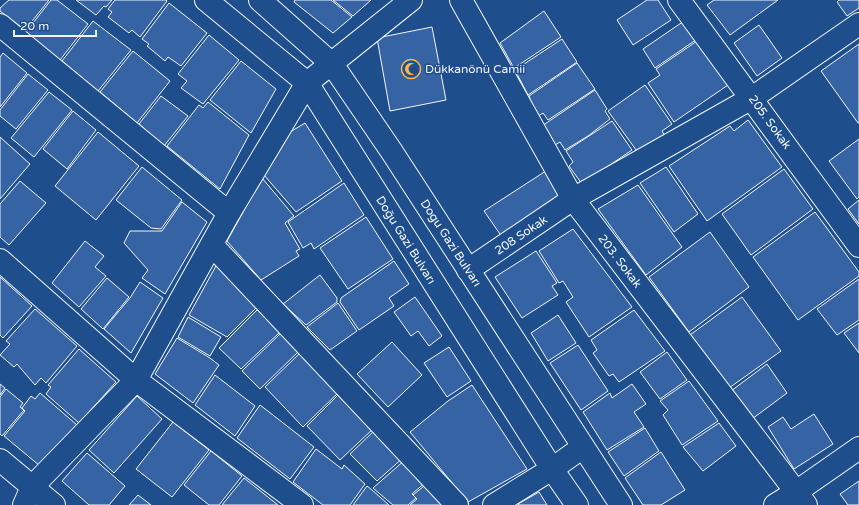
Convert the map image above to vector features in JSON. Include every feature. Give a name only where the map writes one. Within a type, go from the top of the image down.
[{"type":"street","name":"Doğu Gazi Bulvarı","points":[[206,0],[307,83],[576,505]]},
{"type":"street","name":"Dogu Gazi Bulvarı","points":[[260,0],[332,64],[392,152],[621,505]]},
{"type":"street","points":[[28,496],[136,380],[229,213],[307,83],[412,0]]},
{"type":"street","name":"203. Sokak","points":[[461,0],[573,200],[801,498]]},
{"type":"street","name":"205. Sokak","points":[[679,0],[859,246]]},
{"type":"street","name":"208 Sokak","points":[[468,270],[573,200],[752,98],[859,24]]},
{"type":"street","points":[[0,25],[229,213]]},
{"type":"street","points":[[212,245],[457,505]]},
{"type":"street","points":[[0,260],[136,380],[302,505]]},
{"type":"street","points":[[494,505],[552,469],[583,447]]},
{"type":"street","points":[[775,505],[801,498],[859,448]]},
{"type":"street","points":[[0,460],[28,496],[54,505]]},
{"type":"building","points":[[9,0],[49,0],[25,30],[0,11],[0,8]]},
{"type":"building","points":[[51,0],[57,0],[88,24],[60,60],[26,32]]},
{"type":"building","points":[[76,0],[112,0],[96,15]]},
{"type":"building","points":[[115,0],[167,1],[140,37],[132,30],[129,33],[108,17],[112,12],[108,9]]},
{"type":"building","points":[[295,0],[331,0],[352,17],[333,33],[294,2]]},
{"type":"building","points":[[333,0],[371,0],[353,16]]},
{"type":"building","points":[[647,0],[658,0],[671,20],[633,45],[617,20]]},
{"type":"building","points":[[714,0],[778,0],[730,35],[707,5]]},
{"type":"building","points":[[839,0],[859,0],[859,8],[847,16],[837,2]]},
{"type":"building","points":[[169,3],[207,33],[181,66],[168,57],[165,61],[147,46],[149,44],[142,39]]},
{"type":"building","points":[[544,11],[561,37],[514,68],[500,43]]},
{"type":"building","points":[[687,19],[700,37],[655,68],[643,49]]},
{"type":"building","points":[[93,21],[131,50],[98,91],[62,61]]},
{"type":"building","points":[[759,25],[782,58],[757,76],[734,43]]},
{"type":"building","name":"Dükkanönü Camii","points":[[432,27],[446,100],[390,111],[377,38]]},
{"type":"building","points":[[209,35],[239,60],[203,104],[181,88],[187,81],[178,74]]},
{"type":"building","points":[[562,39],[577,62],[528,95],[515,70]]},
{"type":"building","points":[[700,39],[731,83],[674,122],[648,83],[660,75],[656,69]]},
{"type":"building","points":[[859,44],[859,123],[858,123],[821,71]]},
{"type":"building","points":[[133,51],[170,81],[137,123],[100,92]]},
{"type":"building","points":[[3,53],[27,73],[0,107],[0,57]]},
{"type":"building","points":[[241,61],[276,89],[251,133],[210,100]]},
{"type":"building","points":[[577,63],[595,89],[548,120],[543,113],[537,117],[529,96]]},
{"type":"building","points":[[28,74],[48,90],[16,129],[0,116],[0,110]]},
{"type":"building","points":[[645,85],[672,124],[662,131],[665,136],[639,154],[608,111]]},
{"type":"building","points":[[595,90],[607,109],[605,111],[610,119],[588,136],[565,150],[560,142],[555,145],[542,126]]},
{"type":"building","points":[[49,92],[72,110],[34,157],[11,138]]},
{"type":"building","points":[[161,96],[188,116],[164,146],[139,124]]},
{"type":"building","points":[[208,102],[249,135],[220,189],[167,146],[199,105],[203,108]]},
{"type":"building","points":[[73,111],[96,130],[67,169],[43,149]]},
{"type":"building","points":[[748,120],[782,167],[707,221],[669,166],[730,126],[734,131]]},
{"type":"building","points":[[612,121],[632,150],[582,184],[569,166],[573,162],[566,151]]},
{"type":"building","points":[[305,123],[342,181],[296,212],[264,175],[287,134]]},
{"type":"building","points":[[98,132],[139,166],[96,220],[55,186]]},
{"type":"building","points":[[0,137],[30,164],[0,199]]},
{"type":"building","points":[[859,139],[859,197],[857,199],[829,161]]},
{"type":"building","points":[[142,167],[182,200],[161,229],[151,228],[116,200]]},
{"type":"building","points":[[552,167],[569,193],[502,237],[484,211]]},
{"type":"building","points":[[666,167],[698,214],[674,232],[640,183]]},
{"type":"building","points":[[784,169],[813,209],[751,255],[722,214]]},
{"type":"building","points":[[262,178],[294,216],[285,223],[300,249],[296,251],[299,256],[261,280],[227,241]]},
{"type":"building","points":[[20,181],[46,203],[9,245],[0,237],[0,204]]},
{"type":"building","points":[[344,183],[364,215],[314,249],[311,243],[303,248],[288,222]]},
{"type":"building","points":[[638,185],[682,247],[646,275],[598,209]]},
{"type":"building","points":[[859,200],[859,224],[848,209]]},
{"type":"building","points":[[182,202],[207,222],[165,294],[142,278],[148,270],[124,243],[130,231],[162,231]]},
{"type":"building","points":[[815,212],[859,272],[859,276],[798,320],[753,257]]},
{"type":"building","points":[[366,217],[393,259],[348,289],[320,248]]},
{"type":"building","points":[[573,229],[632,307],[589,337],[566,302],[573,297],[563,281],[559,283],[539,251]]},
{"type":"building","points":[[710,232],[749,287],[689,332],[649,277]]},
{"type":"building","points":[[85,241],[104,256],[95,267],[106,276],[79,307],[52,283]]},
{"type":"building","points":[[536,251],[557,283],[552,286],[558,295],[522,318],[495,277]]},
{"type":"building","points":[[394,261],[409,284],[389,298],[394,306],[359,330],[340,302],[341,298]]},
{"type":"building","points":[[217,264],[258,306],[227,337],[189,315]]},
{"type":"building","points":[[320,275],[337,298],[337,302],[306,325],[283,304]]},
{"type":"building","points":[[0,277],[32,306],[3,338],[0,335]]},
{"type":"building","points":[[107,278],[129,297],[103,329],[81,309]]},
{"type":"building","points":[[859,279],[859,320],[837,335],[817,309]]},
{"type":"building","points":[[140,282],[163,298],[131,353],[104,329],[130,298]]},
{"type":"building","points":[[415,297],[442,336],[429,346],[418,331],[411,336],[394,312]]},
{"type":"building","points":[[742,297],[781,351],[729,388],[690,335]]},
{"type":"building","points":[[338,303],[357,331],[330,350],[307,327]]},
{"type":"building","points":[[259,308],[281,331],[241,369],[219,348]]},
{"type":"building","points":[[35,309],[77,346],[46,383],[41,378],[35,385],[17,364],[14,367],[0,355],[10,344],[6,341]]},
{"type":"building","points":[[634,310],[665,351],[619,382],[613,374],[609,376],[593,353],[597,350],[591,340]]},
{"type":"building","points":[[558,315],[576,343],[548,361],[531,333]]},
{"type":"building","points":[[188,317],[221,337],[210,356],[178,337]]},
{"type":"building","points":[[859,323],[859,353],[844,333]]},
{"type":"building","points":[[282,332],[300,350],[260,389],[242,371]]},
{"type":"building","points":[[177,338],[219,365],[193,403],[155,374]]},
{"type":"building","points":[[392,342],[422,375],[388,407],[357,374]]},
{"type":"building","points":[[578,345],[608,391],[581,410],[550,363]]},
{"type":"building","points":[[449,347],[471,381],[447,397],[424,363]]},
{"type":"building","points":[[79,349],[116,382],[79,423],[46,394],[51,387],[48,385]]},
{"type":"building","points":[[301,352],[340,391],[303,427],[265,387]]},
{"type":"building","points":[[667,352],[687,380],[660,399],[640,372]]},
{"type":"building","points":[[767,364],[787,393],[752,419],[731,391]]},
{"type":"building","points":[[215,375],[255,406],[235,436],[195,405]]},
{"type":"building","points":[[689,381],[718,421],[682,445],[663,415],[668,410],[660,401]]},
{"type":"building","points":[[0,384],[5,388],[0,395]]},
{"type":"building","points":[[632,384],[646,404],[634,412],[644,427],[607,450],[583,412],[610,393],[612,398]]},
{"type":"building","points":[[472,385],[527,469],[468,502],[410,432],[448,401]]},
{"type":"building","points":[[6,389],[23,403],[20,407],[24,410],[2,436],[0,434],[0,397]]},
{"type":"building","points":[[341,392],[375,427],[340,460],[307,426]]},
{"type":"building","points":[[40,393],[77,425],[40,466],[4,436],[25,411],[22,408],[31,396],[35,399]]},
{"type":"building","points":[[137,396],[162,419],[114,473],[89,450]]},
{"type":"building","points":[[260,405],[314,447],[290,479],[237,438]]},
{"type":"building","points":[[814,414],[833,444],[794,469],[768,427],[783,417],[791,429]]},
{"type":"building","points":[[173,422],[209,450],[172,497],[136,469]]},
{"type":"building","points":[[719,423],[736,446],[703,471],[683,447]]},
{"type":"building","points":[[645,428],[659,451],[624,476],[608,452]]},
{"type":"building","points":[[376,429],[404,457],[377,481],[350,454]]},
{"type":"building","points":[[316,449],[342,469],[344,465],[365,484],[350,505],[323,505],[293,482]]},
{"type":"building","points":[[211,451],[242,476],[219,505],[209,505],[184,485]]},
{"type":"building","points":[[661,452],[685,490],[661,505],[643,505],[625,478]]},
{"type":"building","points":[[87,453],[125,486],[109,505],[89,505],[62,481]]},
{"type":"building","points":[[406,459],[427,481],[412,494],[416,498],[408,505],[393,505],[373,488]]},
{"type":"building","points":[[244,478],[278,505],[222,505]]},
{"type":"building","points":[[859,481],[859,505],[848,505],[840,494]]},
{"type":"building","points":[[429,482],[451,505],[410,505],[417,499],[413,495]]},
{"type":"building","points":[[367,486],[372,490],[389,505],[353,505]]},
{"type":"building","points":[[539,492],[547,505],[518,504]]},
{"type":"building","points":[[138,495],[151,505],[129,505]]},
{"type":"place","name":"Dükkanönü Camii","points":[[411,69]]}]
